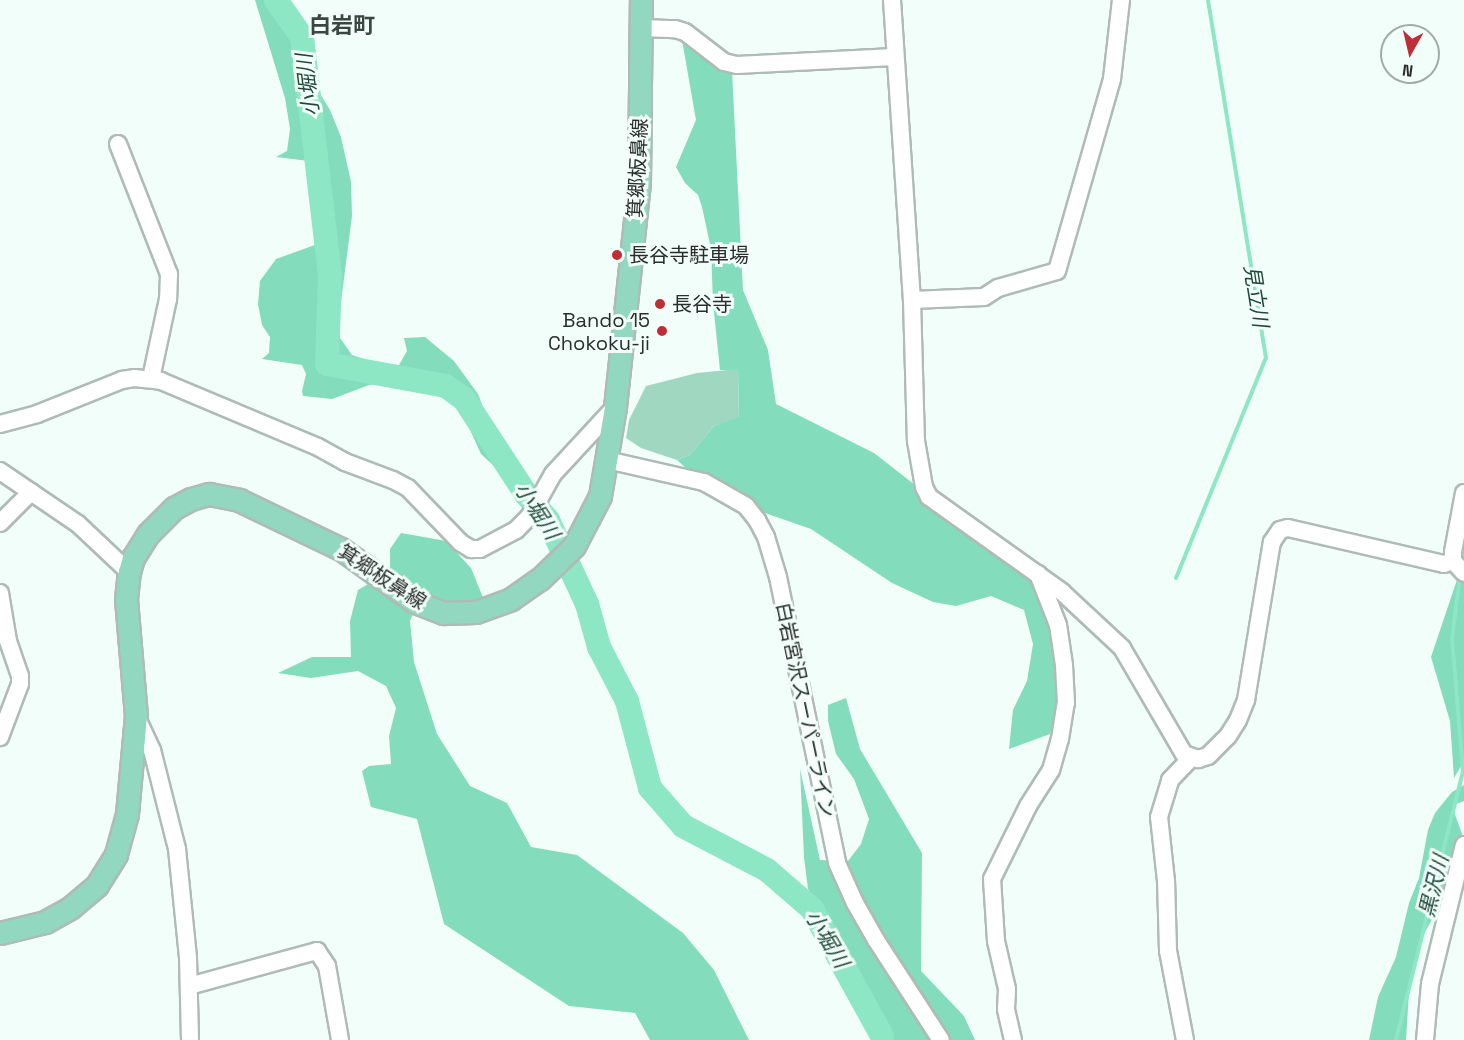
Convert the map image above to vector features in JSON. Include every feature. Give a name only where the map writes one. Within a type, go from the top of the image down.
[{"type":"main road","name":"箕郷板鼻線","points":[[0,933],[30,927],[59,915],[88,894],[111,864],[120,843],[127,814],[136,716],[126,599],[129,572],[132,558],[148,534],[174,508],[199,495],[219,494],[239,500],[341,549],[424,607],[444,613],[476,612],[522,592],[548,573],[574,546],[600,496],[615,407],[639,182],[641,0]]},
{"type":"street","points":[[891,0],[912,300],[916,441],[924,487],[929,497],[1062,591],[1122,648],[1179,747],[1191,758]]},
{"type":"street","points":[[912,300],[984,297],[998,288],[1057,271],[1112,79],[1121,0]]},
{"type":"street","points":[[642,28],[675,29],[685,32],[724,62],[737,65],[894,57]]},
{"type":"street","points":[[118,144],[169,274],[168,299],[151,378]]},
{"type":"street","points":[[0,424],[37,414],[122,380],[151,378],[318,447],[345,462],[408,488],[461,543],[471,549],[480,549],[516,530],[529,517],[553,474],[615,407]]},
{"type":"street","name":"白岩宮沢スーパーライン","points":[[606,460],[704,483],[746,506],[757,520],[766,537],[778,577],[837,863],[872,933],[942,1040]]},
{"type":"street","points":[[0,471],[78,525],[129,572]]},
{"type":"street","points":[[0,523],[31,492]]},
{"type":"street","points":[[1185,1040],[1168,951],[1166,881],[1159,817],[1170,780],[1191,758],[1208,756],[1219,747],[1238,720],[1246,700],[1272,542],[1280,530],[1288,528],[1459,567],[1464,493]]},
{"type":"street","points":[[1013,1040],[1006,1009],[1007,989],[996,941],[992,879],[1028,807],[1051,770],[1060,739],[1066,703],[1064,665],[1058,625],[1038,574]]},
{"type":"street","points":[[0,593],[8,641],[20,676],[20,684],[0,737]]},
{"type":"street","points":[[136,716],[152,750],[177,849],[189,986],[190,1040]]},
{"type":"street","points":[[1425,1040],[1430,984],[1464,845]]},
{"type":"street","points":[[189,986],[317,951],[327,966],[340,1040]]},
{"type":"green space","points":[[255,0],[285,0],[290,7],[307,73],[330,110],[341,137],[351,182],[352,216],[339,317],[340,338],[352,355],[376,363],[399,365],[407,351],[404,338],[425,337],[454,361],[478,394],[484,410],[521,468],[524,475],[522,482],[509,480],[481,454],[461,410],[444,393],[384,383],[369,385],[332,399],[303,396],[306,374],[302,365],[262,359],[269,353],[270,337],[262,325],[258,304],[260,281],[276,259],[315,245],[317,162],[276,157],[287,151],[290,129],[285,98]]},
{"type":"green space","points":[[682,40],[732,71],[743,290],[768,350],[776,404],[874,453],[1033,577],[1051,623],[1061,703],[1050,734],[1009,749],[1013,710],[1027,681],[1033,644],[1024,610],[991,596],[956,606],[933,602],[892,583],[811,529],[762,512],[749,497],[712,476],[690,472],[677,460],[690,455],[714,426],[739,417],[738,370],[720,370],[713,303],[711,249],[702,207],[698,195],[685,183],[676,167],[696,120]]},
{"type":"green space","points":[[738,369],[739,418],[714,426],[690,455],[677,460],[641,448],[626,438],[629,420],[646,386],[697,373]]},
{"type":"green space","points":[[401,533],[446,541],[471,568],[484,600],[450,603],[420,596],[410,621],[414,662],[437,734],[470,786],[507,803],[531,847],[577,855],[683,933],[714,970],[749,1040],[650,1040],[635,1013],[569,1006],[444,924],[417,819],[371,807],[362,771],[369,766],[391,764],[389,736],[396,708],[386,686],[358,671],[311,678],[278,673],[312,657],[351,657],[350,621],[358,590],[390,571],[390,549]]},
{"type":"green space","points":[[1462,565],[1464,579],[1464,761],[1454,778],[1450,721],[1431,657]]},
{"type":"green space","points":[[846,698],[860,749],[922,853],[921,971],[964,1016],[975,1040],[892,1040],[808,889],[804,857],[800,769],[820,860],[848,861],[861,844],[869,819],[854,779],[836,754],[828,721],[828,705]]},
{"type":"green space","points":[[1464,785],[1464,801],[1456,804],[1454,812],[1464,839],[1459,886],[1441,903],[1420,941],[1409,991],[1406,1040],[1369,1040],[1378,997],[1396,957],[1409,903],[1419,878],[1428,830],[1435,813],[1452,792]]},
{"type":"waterway","name":"小堀川","points":[[276,0],[302,37],[330,274],[327,364],[446,386],[464,399],[526,494],[548,520],[587,604],[599,647],[627,701],[650,788],[683,826],[767,870],[812,909],[882,1036]]},
{"type":"waterway","name":"見立川","points":[[1176,578],[1266,358],[1208,0]]},
{"type":"waterway","name":"黒沢川","points":[[1462,563],[1464,553]]},
{"type":"waterway","name":"黒沢川","points":[[1396,1040],[1463,772],[1452,639],[1460,576]]},
{"type":"place","name":"長谷寺駐車場","points":[[617,255]]},
{"type":"place","name":"長谷寺","points":[[660,304]]},
{"type":"place","name":"Bando 15 Chokoku-ji","points":[[662,331]]},
{"type":"district","name":"白岩町","points":[[342,26]]}]
